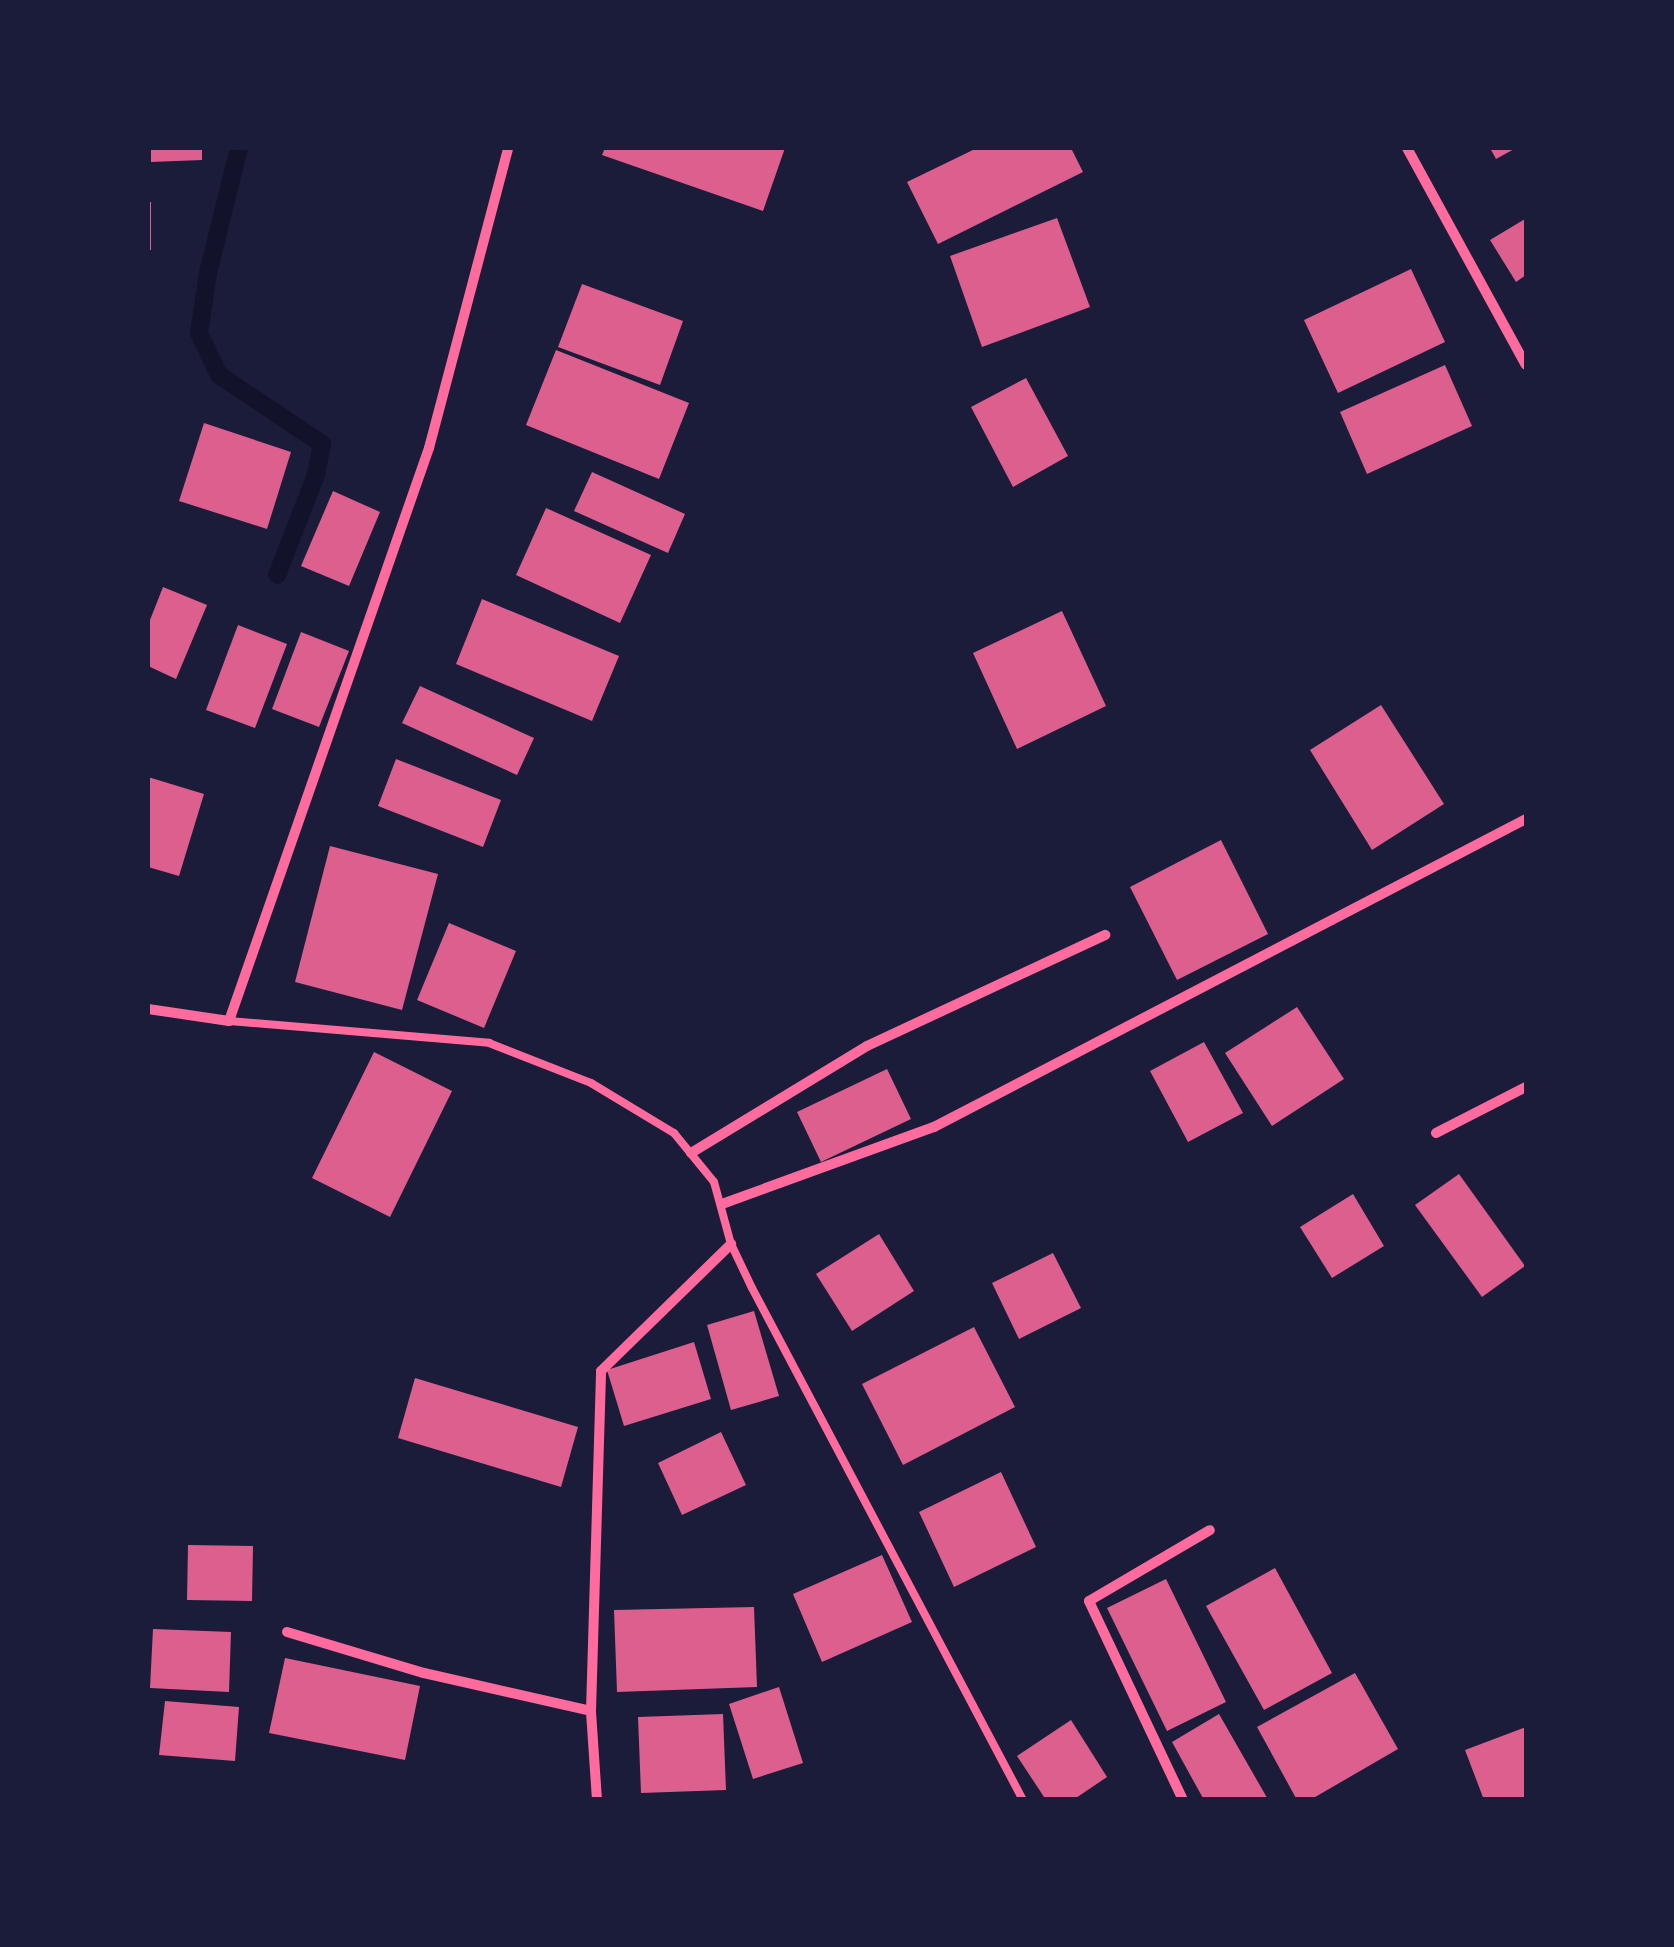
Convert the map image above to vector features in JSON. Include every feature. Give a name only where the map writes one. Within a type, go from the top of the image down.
[{"type":"street","points":[[148,1008],[230,1022],[428,448],[508,148]]},
{"type":"street","points":[[1408,148],[1526,365]]},
{"type":"street","points":[[722,1204],[934,1126],[1526,819]]},
{"type":"street","points":[[690,1153],[867,1046],[1105,936]]},
{"type":"street","points":[[1436,1133],[1526,1087]]},
{"type":"street","points":[[597,1800],[592,1711],[600,1371],[730,1244]]},
{"type":"street","points":[[1183,1800],[1089,1601],[1210,1530]]},
{"type":"street","points":[[287,1632],[424,1672],[592,1711]]},
{"type":"lane","points":[[230,1022],[489,1044],[592,1083],[674,1133],[714,1182],[730,1244],[1023,1800]]},
{"type":"building","points":[[151,148],[202,148],[202,160],[151,162]]},
{"type":"building","points":[[605,148],[785,148],[763,211],[602,155]]},
{"type":"building","points":[[977,148],[1071,148],[1083,172],[938,244],[907,182]]},
{"type":"building","points":[[1490,148],[1516,148],[1496,159]]},
{"type":"building","points":[[151,202],[151,250],[148,250]]},
{"type":"building","points":[[1057,218],[1090,307],[982,347],[950,256]]},
{"type":"building","points":[[1525,219],[1526,275],[1516,282],[1490,240]]},
{"type":"building","points":[[1411,269],[1445,342],[1338,393],[1304,320]]},
{"type":"building","points":[[582,284],[683,321],[660,385],[558,347]]},
{"type":"building","points":[[556,350],[689,403],[659,479],[526,425]]},
{"type":"building","points":[[1445,365],[1472,426],[1367,474],[1340,412]]},
{"type":"building","points":[[1026,378],[1068,456],[1013,487],[971,407]]},
{"type":"building","points":[[204,423],[291,452],[267,529],[179,501]]},
{"type":"building","points":[[592,472],[685,514],[668,553],[574,511]]},
{"type":"building","points":[[333,491],[380,512],[349,586],[301,566]]},
{"type":"building","points":[[546,508],[651,555],[620,623],[516,575]]},
{"type":"building","points":[[163,587],[207,605],[176,679],[148,666],[148,625]]},
{"type":"building","points":[[482,599],[619,656],[592,721],[456,664]]},
{"type":"building","points":[[1062,611],[1106,706],[1017,749],[973,653]]},
{"type":"building","points":[[238,625],[287,644],[255,728],[206,710]]},
{"type":"building","points":[[301,632],[349,651],[319,727],[272,709]]},
{"type":"building","points":[[420,686],[534,738],[517,775],[402,723]]},
{"type":"building","points":[[1381,705],[1444,804],[1372,850],[1310,750]]},
{"type":"building","points":[[396,759],[501,800],[483,847],[378,806]]},
{"type":"building","points":[[148,777],[204,794],[179,876],[148,867]]},
{"type":"building","points":[[1221,840],[1268,934],[1177,980],[1130,887]]},
{"type":"building","points":[[330,846],[438,874],[402,1010],[295,982]]},
{"type":"building","points":[[449,923],[516,951],[484,1028],[417,1000]]},
{"type":"building","points":[[1297,1007],[1344,1079],[1272,1126],[1225,1053]]},
{"type":"building","points":[[1204,1042],[1243,1113],[1188,1142],[1150,1071]]},
{"type":"building","points":[[374,1052],[452,1091],[390,1217],[312,1178]]},
{"type":"building","points":[[887,1069],[911,1119],[821,1162],[797,1112]]},
{"type":"building","points":[[1459,1174],[1525,1266],[1482,1297],[1415,1205]]},
{"type":"building","points":[[1353,1194],[1384,1246],[1332,1278],[1300,1227]]},
{"type":"building","points":[[879,1234],[914,1291],[852,1331],[816,1274]]},
{"type":"building","points":[[1053,1253],[1081,1308],[1019,1339],[992,1283]]},
{"type":"building","points":[[754,1311],[779,1396],[731,1410],[707,1325]]},
{"type":"building","points":[[974,1327],[1015,1407],[903,1465],[862,1384]]},
{"type":"building","points":[[694,1342],[711,1399],[624,1426],[607,1370]]},
{"type":"building","points":[[415,1378],[578,1427],[561,1487],[398,1438]]},
{"type":"building","points":[[721,1432],[746,1485],[682,1515],[658,1463]]},
{"type":"building","points":[[1001,1472],[1036,1547],[954,1587],[919,1512]]},
{"type":"building","points":[[188,1545],[253,1546],[252,1601],[187,1600]]},
{"type":"building","points":[[882,1555],[912,1622],[822,1662],[793,1594]]},
{"type":"building","points":[[1275,1568],[1332,1673],[1264,1710],[1206,1606]]},
{"type":"building","points":[[1166,1579],[1226,1702],[1167,1731],[1107,1608]]},
{"type":"building","points":[[754,1607],[757,1687],[617,1692],[614,1610]]},
{"type":"building","points":[[153,1629],[231,1632],[229,1692],[150,1688]]},
{"type":"building","points":[[285,1658],[420,1686],[405,1760],[269,1733]]},
{"type":"building","points":[[1355,1673],[1398,1749],[1310,1800],[1297,1800],[1257,1727]]},
{"type":"building","points":[[779,1687],[803,1763],[753,1779],[729,1704]]},
{"type":"building","points":[[165,1701],[239,1707],[235,1761],[159,1755]]},
{"type":"building","points":[[723,1714],[726,1790],[641,1793],[638,1717]]},
{"type":"building","points":[[1219,1714],[1268,1800],[1204,1800],[1172,1742]]},
{"type":"building","points":[[1071,1720],[1107,1777],[1073,1800],[1046,1800],[1017,1756]]},
{"type":"building","points":[[1526,1727],[1526,1800],[1484,1800],[1465,1750]]},
{"type":"waterway","points":[[239,148],[208,273],[199,333],[219,375],[322,444],[316,475],[277,575]]}]
